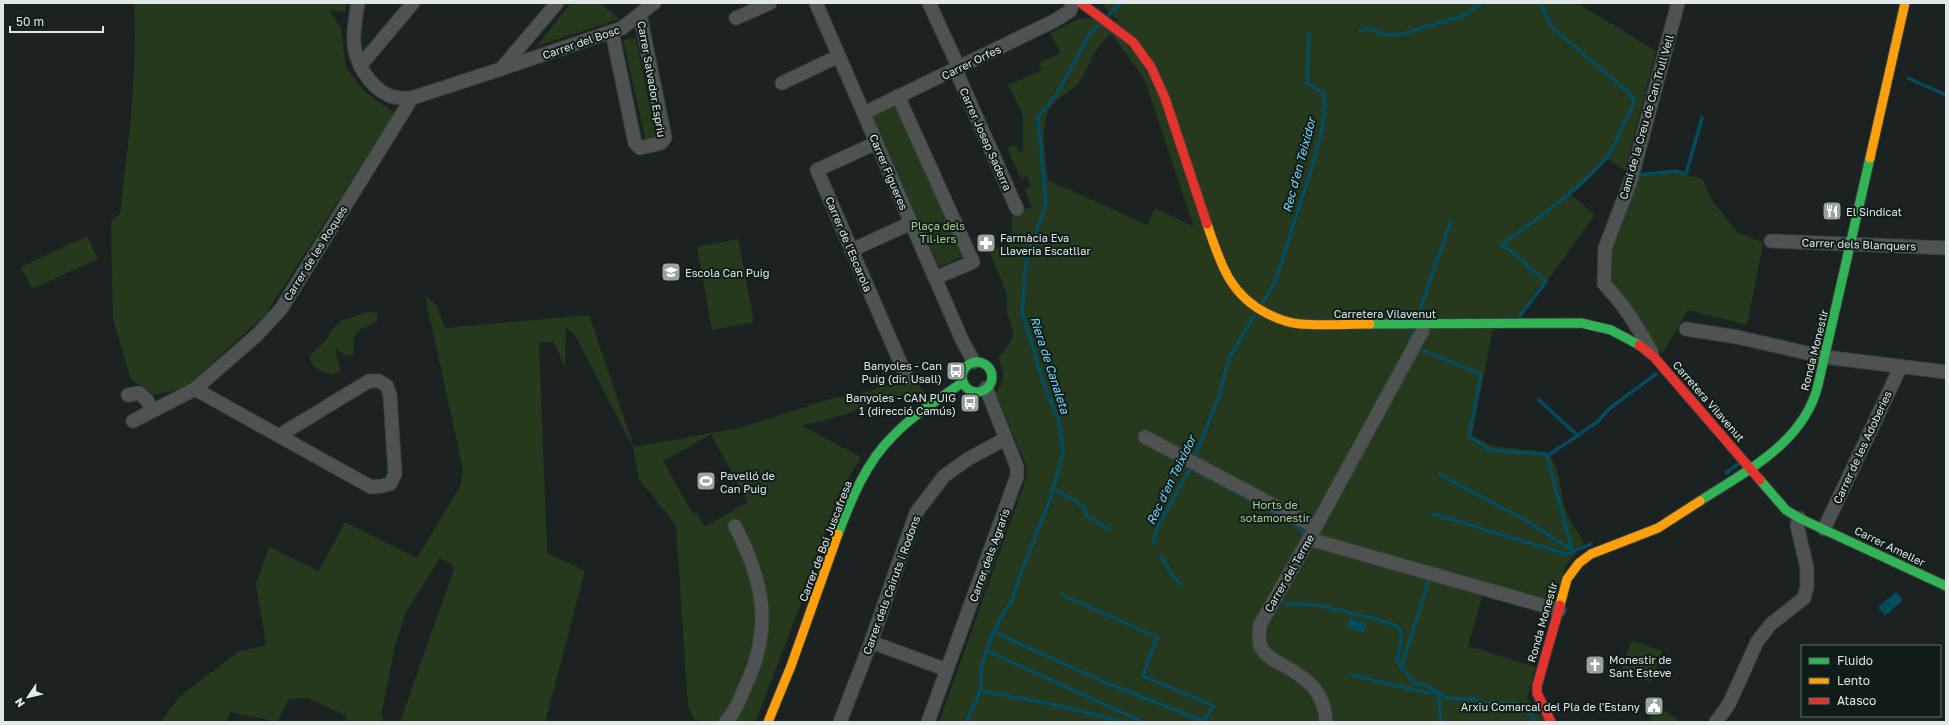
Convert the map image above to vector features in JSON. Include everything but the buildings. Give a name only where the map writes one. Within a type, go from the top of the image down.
[{"type":"street","points":[[358,3],[354,44],[360,66],[375,85],[388,96],[412,98]]},
{"type":"street","points":[[360,66],[413,3]]},
{"type":"street","points":[[501,69],[557,3]]},
{"type":"street","name":"Carrer del Bosc","points":[[412,98],[612,32],[623,27],[654,3]]},
{"type":"street","points":[[736,18],[770,3]]},
{"type":"street","name":"Carrer Figueres","points":[[816,3],[935,278],[974,362]]},
{"type":"street","name":"Carrer Josep Saderra","points":[[930,3],[958,68],[957,73],[1017,209]]},
{"type":"street","name":"Carrer Orfes","points":[[864,113],[1054,21],[1070,11],[1073,3]]},
{"type":"street","name":"Carretera Vilavenut","points":[[1081,3],[1118,29],[1139,49],[1156,77],[1221,264],[1229,281],[1246,300],[1269,315],[1299,324],[1553,322],[1592,324],[1625,335],[1636,341],[1654,356],[1786,510],[1798,518]]},
{"type":"street","name":"Camí de la Creu de Can Trull Vell","points":[[1654,356],[1611,291],[1604,284],[1603,268],[1605,248],[1631,180],[1678,3]]},
{"type":"street","name":"Ronda Monestir","points":[[1551,722],[1537,693],[1536,686],[1567,579],[1579,563],[1591,554],[1658,528],[1750,468],[1758,465],[1787,437],[1808,411],[1815,396],[1825,357],[1905,3]]},
{"type":"street","name":"Carrer Salvador Espriu","points":[[612,32],[635,143],[640,148],[661,143],[665,138],[640,15]]},
{"type":"street","points":[[782,83],[839,56]]},
{"type":"street","points":[[898,96],[973,262],[935,278]]},
{"type":"street","name":"Carrer de les Roques","points":[[133,421],[195,389],[257,335],[281,309],[412,98]]},
{"type":"street","name":"Carrer de l'Escarola","points":[[876,143],[817,170],[907,378]]},
{"type":"street","points":[[852,250],[911,223]]},
{"type":"street","name":"Carrer dels Blanquers","points":[[1771,241],[1946,248]]},
{"type":"street","name":"Carrer del Terme","points":[[1326,722],[1320,698],[1312,685],[1304,677],[1274,660],[1262,649],[1259,636],[1260,625],[1422,332],[1424,324]]},
{"type":"street","points":[[1686,329],[1737,337],[1825,357],[1946,372]]},
{"type":"street","points":[[974,362],[984,364],[990,371],[991,380],[986,388],[977,392],[965,386],[963,382],[964,369],[974,362]]},
{"type":"street","name":"Carrer de les Adoberies","points":[[1824,529],[1901,366]]},
{"type":"street","points":[[195,389],[371,487],[390,484],[394,474],[390,395],[387,386],[378,381],[368,381],[280,435]]},
{"type":"street","name":"Carrer de Boi Juscafresa","points":[[768,722],[792,664],[837,536],[861,480],[886,443],[901,429],[963,382]]},
{"type":"street","name":"Carrer dels Agraris","points":[[928,722],[1017,476],[1017,467],[986,388]]},
{"type":"street","points":[[128,395],[138,393],[147,400],[152,411]]},
{"type":"street","points":[[1145,436],[1312,533],[1558,610]]},
{"type":"street","name":"Carrer dels Cairuts i Rodons","points":[[840,722],[871,642],[916,513],[944,476],[968,459],[1005,439]]},
{"type":"street","points":[[1716,722],[1729,704],[1757,642],[1771,624],[1804,598],[1807,587],[1806,568],[1797,525],[1798,518]]},
{"type":"street","name":"Carrer Ameller","points":[[1798,518],[1946,586]]},
{"type":"street","points":[[726,722],[734,711],[754,670],[763,627],[762,607],[757,582],[742,540],[735,526]]},
{"type":"street","points":[[871,642],[947,670]]},
{"type":"green space","points":[[134,3],[346,3],[345,12],[330,10],[341,29],[346,68],[365,92],[395,113],[265,315],[188,385],[168,392],[153,394],[131,380],[113,319],[111,221],[120,214],[129,135],[135,56]]},
{"type":"green space","points":[[571,3],[600,3],[619,19],[537,46]]},
{"type":"green space","name":"Horts de sotamonestir","points":[[1106,3],[1577,3],[1656,51],[1625,171],[1608,159],[1571,195],[1595,215],[1547,281],[1517,318],[1492,332],[1472,436],[1493,446],[1546,452],[1551,458],[1558,473],[1564,506],[1584,543],[1565,567],[1553,606],[1485,587],[1468,646],[1536,667],[1527,698],[1546,722],[939,722],[1027,476],[1026,465],[996,393],[1003,376],[998,358],[1009,344],[1013,336],[1013,330],[1007,313],[1007,294],[989,251],[1012,242],[1012,216],[1032,207],[1025,189],[1031,186],[1027,176],[1021,179],[1007,148],[1015,145],[1018,152],[1023,152],[1023,115],[1008,85],[1042,70],[1039,63],[1061,53],[1050,33],[1077,20],[1085,18],[1120,22],[1103,6]],"holes":[[[1112,34],[1142,76],[1148,89],[1194,227],[1155,208],[1147,225],[1048,180],[1044,141],[1045,121],[1048,112],[1055,102],[1078,83],[1100,44]]]},
{"type":"green space","points":[[635,38],[657,139],[646,141],[623,40]]},
{"type":"green space","name":"Plaça dels Til·lers","points":[[898,105],[964,256],[939,267],[873,116]]},
{"type":"green space","points":[[1678,172],[1703,180],[1713,202],[1737,232],[1763,243],[1747,325],[1688,310],[1662,354],[1609,278],[1610,254],[1636,177]]},
{"type":"green space","points":[[87,236],[98,259],[32,289],[21,267]]},
{"type":"green space","points":[[738,239],[754,322],[712,330],[697,247]]},
{"type":"green space","points":[[425,296],[436,304],[445,328],[589,315],[634,447],[739,428],[836,397],[851,397],[885,386],[917,381],[925,395],[919,400],[915,394],[893,396],[843,415],[802,426],[861,457],[838,496],[801,603],[757,718],[754,722],[708,722],[695,720],[688,706],[676,525],[639,479],[633,447],[575,335],[566,327],[565,368],[554,342],[539,342],[547,553],[585,571],[545,722],[400,722],[455,566],[440,558],[406,612],[395,646],[382,712],[383,722],[344,722],[347,716],[308,698],[289,699],[277,722],[230,712],[226,722],[161,722],[178,698],[238,652],[266,645],[256,584],[269,547],[319,571],[345,522],[417,558],[461,485],[463,469]],"holes":[[[711,434],[748,502],[705,527],[697,513],[693,514],[663,461]]]},
{"type":"green space","points":[[366,312],[377,313],[377,321],[357,332],[354,340],[354,355],[346,355],[336,349],[337,359],[341,371],[331,375],[314,366],[310,355],[326,340],[332,330],[341,321]]},
{"type":"green space","points":[[1632,640],[1662,651],[1651,682],[1621,671]]},
{"type":"green space","points":[[1659,706],[1680,722],[1648,722]]},
{"type":"water","points":[[1896,592],[1903,600],[1885,616],[1878,607]]},
{"type":"water","points":[[1350,618],[1367,624],[1363,633],[1347,627]]},
{"type":"waterway","name":"Riera de Canaleta","points":[[1107,17],[1121,3]]},
{"type":"waterway","name":"Rec d'en Teixidor","points":[[1360,31],[1366,28],[1387,35],[1403,34],[1465,15],[1482,3]]},
{"type":"waterway","points":[[1519,317],[1546,282],[1511,251],[1501,245],[1557,204],[1583,182],[1607,157],[1616,141],[1634,100],[1628,92],[1552,27],[1540,3]]},
{"type":"waterway","name":"Riera de Canaleta","points":[[966,722],[976,702],[981,687],[981,668],[991,638],[998,622],[1013,599],[1019,578],[1051,497],[1063,452],[1059,422],[1042,379],[1022,311],[1026,261],[1046,204],[1038,117],[1057,94],[1089,35],[1100,24]]},
{"type":"waterway","name":"Rec d'en Teixidor","points":[[1262,304],[1276,280],[1322,130],[1325,103],[1323,93],[1307,83],[1309,33]]},
{"type":"waterway","points":[[1908,78],[1946,95]]},
{"type":"waterway","points":[[1637,178],[1639,175],[1676,171],[1686,174],[1702,118]]},
{"type":"waterway","points":[[1627,208],[1633,191]]},
{"type":"waterway","points":[[1417,318],[1451,221]]},
{"type":"waterway","name":"Rec d'en Teixidor","points":[[1194,459],[1220,393],[1229,358],[1254,316]]},
{"type":"waterway","points":[[1409,343],[1412,334]]},
{"type":"waterway","points":[[1417,348],[1481,374],[1469,436],[1490,450],[1544,454],[1547,456],[1572,550]]},
{"type":"waterway","points":[[1547,456],[1598,421],[1610,408],[1656,374]]},
{"type":"waterway","points":[[1539,400],[1578,436]]},
{"type":"waterway","points":[[1726,473],[1738,464]]},
{"type":"waterway","name":"Rec d'en Teixidor","points":[[1153,543],[1158,526],[1191,467]]},
{"type":"waterway","points":[[1190,468],[1297,526],[1306,537]]},
{"type":"waterway","points":[[1439,474],[1525,520],[1572,550]]},
{"type":"waterway","points":[[1054,489],[1076,501],[1083,507],[1087,516],[1110,530]]},
{"type":"waterway","points":[[1433,514],[1566,554],[1591,544]]},
{"type":"waterway","name":"Rec d'en Teixidor","points":[[1161,555],[1172,575],[1182,585]]},
{"type":"waterway","points":[[1401,668],[1430,577]]},
{"type":"waterway","points":[[1062,595],[1157,637],[1143,676],[1214,706],[1202,722]]},
{"type":"waterway","name":"Rec d'en Teixidor","points":[[1284,604],[1318,605],[1397,626],[1402,634],[1397,661],[1415,684],[1424,684],[1445,697],[1453,699],[1475,699],[1482,703],[1515,704],[1524,707],[1536,722]]},
{"type":"waterway","points":[[994,632],[1102,681],[1203,721]]},
{"type":"waterway","points":[[987,651],[1143,722]]},
{"type":"waterway","points":[[1351,675],[1428,693],[1438,692],[1441,722]]},
{"type":"waterway","points":[[980,691],[1051,704],[1125,722]]},
{"type":"traffic: fast","points":[[1700,501],[1771,454],[1787,439],[1800,423],[1811,405],[1818,385],[1870,158]]},
{"type":"traffic: fast","points":[[1370,324],[1581,323],[1611,330],[1639,345]]},
{"type":"traffic: fast","points":[[977,362],[983,363],[991,371],[992,377],[991,383],[983,391],[977,392],[971,391],[963,383],[962,377],[963,371],[971,363],[977,362]]},
{"type":"traffic: fast","points":[[838,534],[860,482],[883,446],[909,421],[963,382]]},
{"type":"traffic: fast","points":[[1760,480],[1786,510],[1799,518],[1946,586]]},
{"type":"traffic: slow","points":[[1870,158],[1905,3]]},
{"type":"traffic: slow","points":[[1207,224],[1222,264],[1235,287],[1244,297],[1268,314],[1288,322],[1296,323],[1317,325],[1370,324]]},
{"type":"traffic: slow","points":[[1560,605],[1567,579],[1579,563],[1591,554],[1658,528],[1700,501]]},
{"type":"traffic: slow","points":[[768,722],[791,666],[838,534]]},
{"type":"traffic: jam","points":[[1081,3],[1133,42],[1151,67],[1165,98],[1207,224]]},
{"type":"traffic: jam","points":[[1639,345],[1654,357],[1760,480]]},
{"type":"traffic: jam","points":[[1551,722],[1537,693],[1537,686],[1560,605]]},
{"type":"place","name":"El Sindicat","points":[[1832,211]]},
{"type":"place","name":"Farmàcia Eva Llaveria Escatllar","points":[[986,243]]},
{"type":"place","name":"Escola Can Puig","points":[[671,272]]},
{"type":"place","name":"Banyoles - Can Puig (dir. Usall)","points":[[956,371]]},
{"type":"place","name":"Banyoles - CAN PUIG 1 (direcció Camús)","points":[[970,403]]},
{"type":"place","name":"Pavelló de Can Puig","points":[[706,481]]},
{"type":"place","name":"Monestir de Sant Esteve","points":[[1595,665]]},
{"type":"place","name":"Arxiu Comarcal del Pla de l'Estany","points":[[1654,706]]}]
